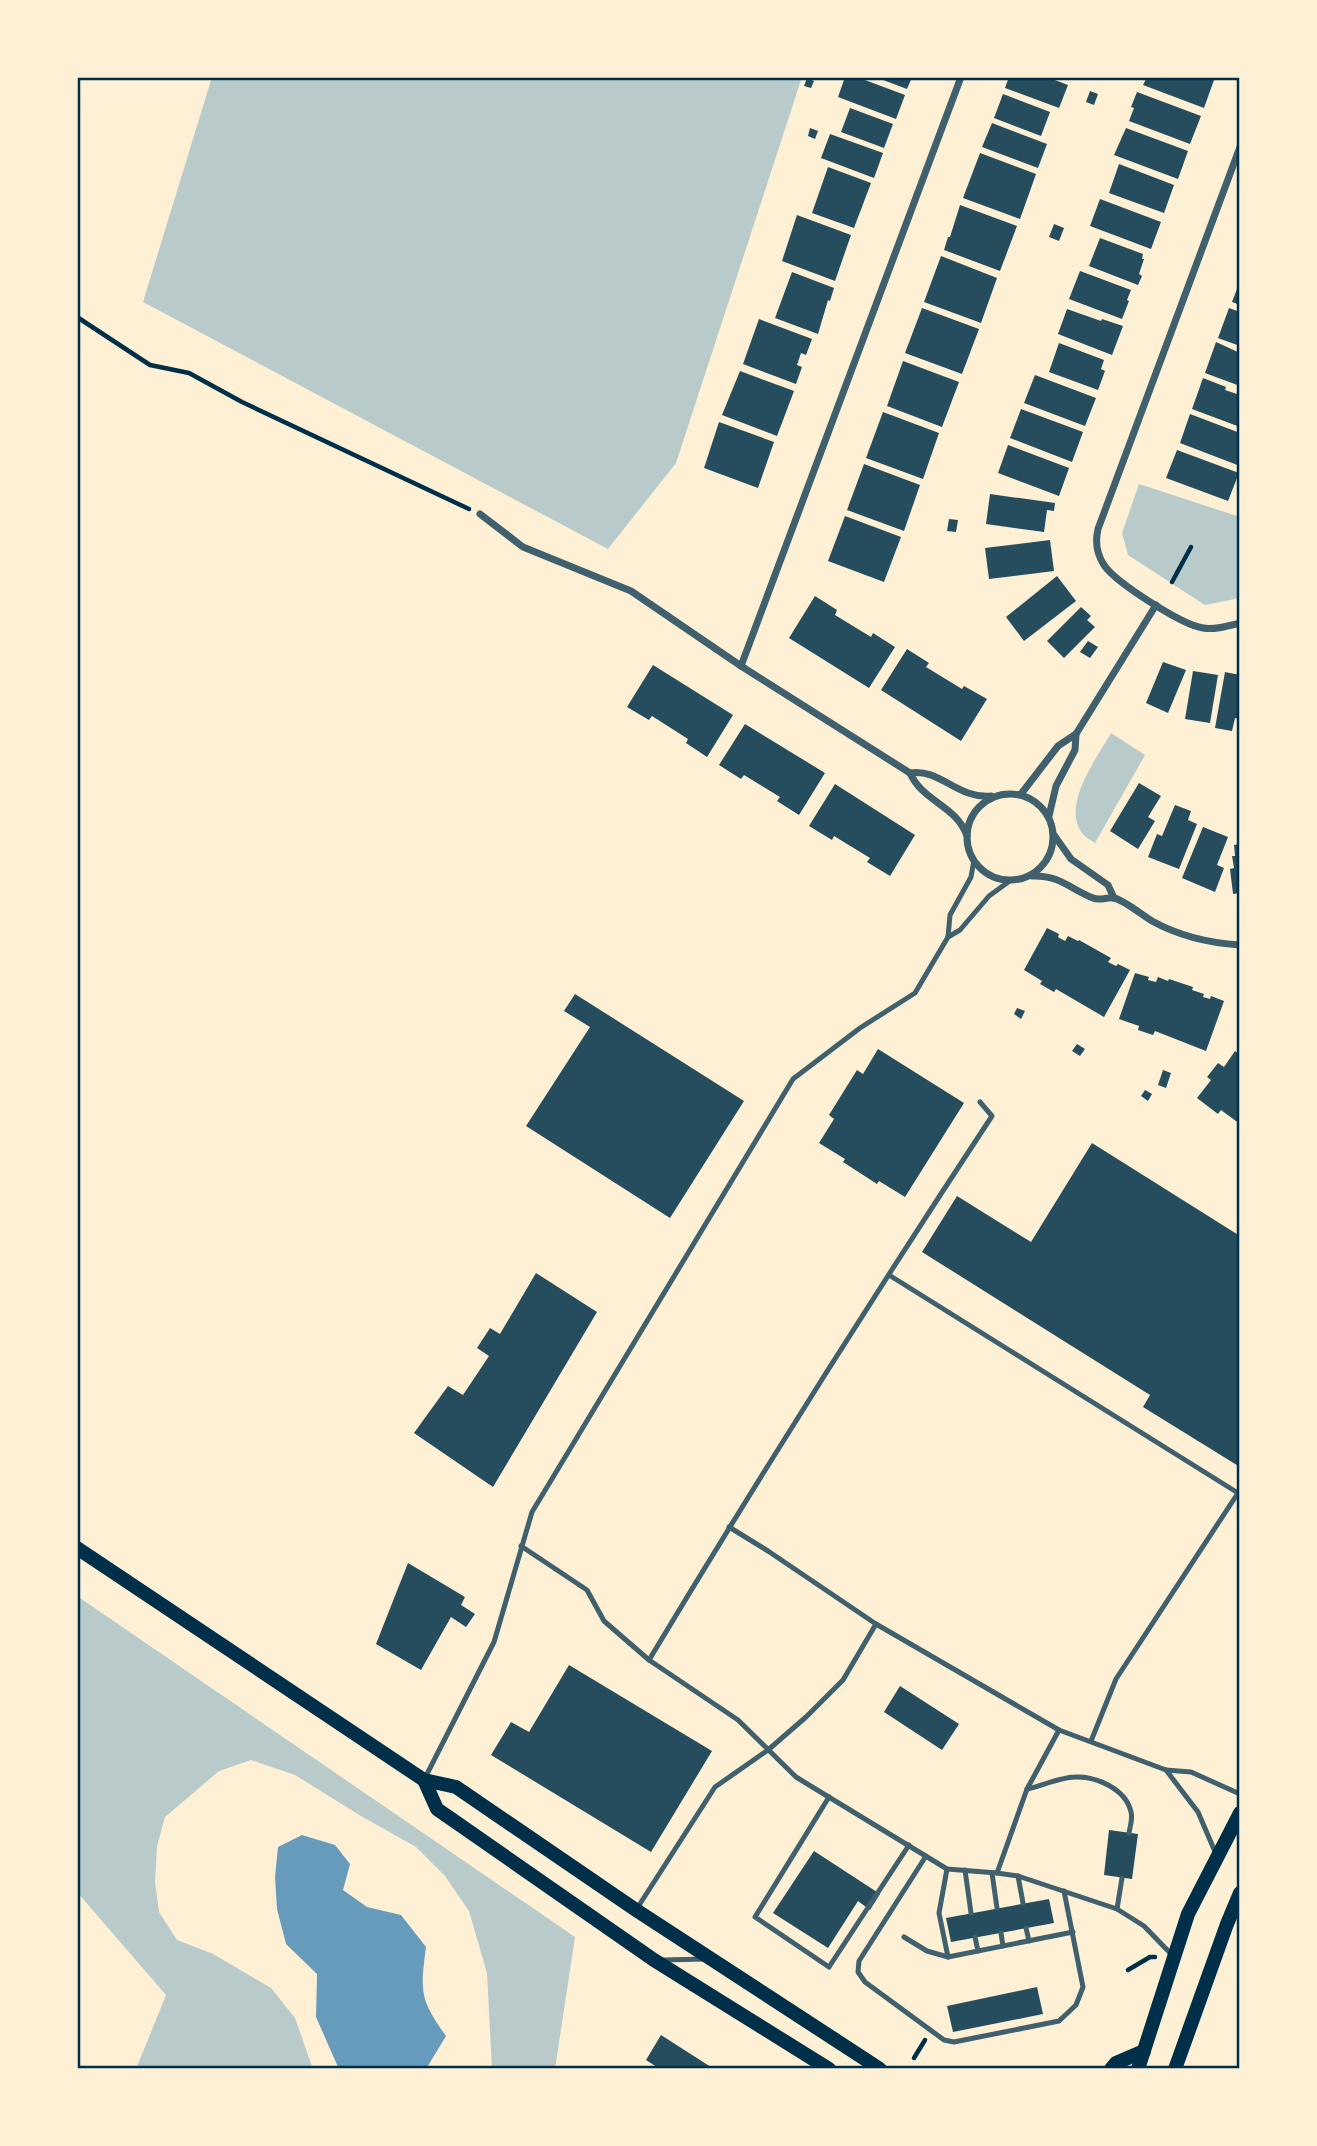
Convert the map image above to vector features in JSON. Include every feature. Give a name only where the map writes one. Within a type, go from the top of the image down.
[{"type":"main road","points":[[77,1548],[424,1780],[456,1787],[636,1910],[880,2069]]},
{"type":"main road","points":[[424,1780],[437,1809],[654,1960],[829,2069]]},
{"type":"main road","points":[[1138,2069],[1188,1914],[1240,1813]]},
{"type":"main road","points":[[1175,2069],[1240,1893]]},
{"type":"main road","points":[[1111,2069],[1116,2063],[1144,2051]]},
{"type":"street","points":[[741,666],[961,77]]},
{"type":"street","points":[[1240,147],[1096,537],[1098,553],[1105,568],[1156,605],[1187,623],[1204,628],[1240,623]]},
{"type":"street","points":[[480,514],[523,547],[631,590],[741,666],[910,773],[923,793],[960,821],[967,836],[970,853],[990,875],[1011,880],[1046,876],[1062,881],[1092,898],[1114,898]]},
{"type":"street","points":[[1021,794],[1058,746],[1076,734],[1156,605]]},
{"type":"street","points":[[1049,816],[1056,786],[1075,750],[1076,734]]},
{"type":"street","points":[[910,773],[929,773],[975,796],[1012,793],[1021,794],[1037,802],[1049,816],[1054,835],[1071,859],[1108,885],[1114,898],[1153,922],[1186,936],[1240,945]]},
{"type":"street","points":[[967,836],[975,811],[994,796]]},
{"type":"street","points":[[1029,876],[1046,862],[1054,835]]},
{"type":"lane","points":[[424,1780],[494,1642],[532,1512],[793,1079],[860,1028],[915,993],[948,937],[950,915],[971,877],[974,860]]},
{"type":"lane","points":[[948,937],[966,926],[989,896],[1011,880]]},
{"type":"lane","points":[[649,1660],[729,1527],[992,1116],[980,1102]]},
{"type":"lane","points":[[889,1275],[1238,1493],[1116,1679],[1091,1741]]},
{"type":"lane","points":[[729,1527],[876,1624],[1059,1730],[1166,1770],[1191,1772],[1240,1794]]},
{"type":"lane","points":[[521,1546],[587,1590],[604,1621],[649,1660],[738,1720],[796,1776],[829,1797],[947,1869],[1018,1875],[1128,1914],[1144,1926],[1174,1957]]},
{"type":"lane","points":[[636,1910],[715,1787],[768,1749],[806,1717],[843,1680],[876,1624]]},
{"type":"lane","points":[[997,1908],[995,1873],[1027,1789],[1059,1730]]},
{"type":"lane","points":[[1166,1770],[1198,1812],[1217,1857]]},
{"type":"lane","points":[[1027,1789],[1072,1777],[1104,1783],[1128,1802],[1132,1815],[1129,1833]]},
{"type":"lane","points":[[829,1797],[755,1917],[829,1967],[909,1845]]},
{"type":"lane","points":[[926,1856],[859,1961],[858,1972],[865,1982],[944,2040],[954,2042],[1059,2021],[1076,2005],[1083,1987],[1064,1891]]},
{"type":"lane","points":[[947,1869],[939,1913],[948,1957]]},
{"type":"lane","points":[[965,1870],[971,1913]]},
{"type":"lane","points":[[1018,1875],[1023,1903]]},
{"type":"lane","points":[[1117,1909],[1122,1878]]},
{"type":"lane","points":[[1026,1928],[1029,1941]]},
{"type":"lane","points":[[904,1937],[927,1951],[948,1957],[1073,1932]]},
{"type":"lane","points":[[1001,1933],[1003,1946]]},
{"type":"lane","points":[[975,1937],[978,1951]]},
{"type":"lane","points":[[654,1960],[712,1959]]},
{"type":"path","points":[[77,317],[150,365],[188,373],[242,402],[480,514]]},
{"type":"path","points":[[1172,582],[1191,547]]},
{"type":"path","points":[[1128,1970],[1150,1957],[1174,1957]]},
{"type":"shaded area","points":[[212,77],[802,77],[676,463],[608,549],[143,302]]},
{"type":"shaded area","points":[[1139,484],[1240,517],[1240,598],[1205,605],[1128,555],[1122,533]]},
{"type":"shaded area","points":[[1111,733],[1145,755],[1095,843],[1082,833],[1077,822],[1076,809],[1083,782]]},
{"type":"shaded area","points":[[77,1596],[575,1937],[555,2069],[492,2069],[487,1973],[469,1911],[445,1876],[416,1847],[295,1775],[251,1760],[219,1771],[165,1817],[157,1846],[155,1882],[159,1912],[177,1940],[213,1954],[271,1988],[295,2018],[313,2069],[136,2069],[166,1995],[77,1892]]},
{"type":"water","points":[[302,1835],[335,1845],[350,1864],[343,1890],[367,1907],[401,1915],[426,1947],[424,1994],[431,2013],[446,2036],[426,2069],[339,2069],[316,2017],[317,1974],[286,1944],[277,1909],[275,1877],[278,1847]]},
{"type":"building","points":[[845,77],[857,77],[905,95],[896,119],[838,97]]},
{"type":"building","points":[[875,77],[912,77],[907,89]]},
{"type":"building","points":[[1009,77],[1047,77],[1068,85],[1059,108],[1005,88]]},
{"type":"building","points":[[1147,77],[1207,77],[1214,80],[1204,108],[1143,85]]},
{"type":"building","points":[[807,78],[814,81],[811,88],[804,86]]},
{"type":"building","points":[[1090,91],[1098,94],[1094,105],[1086,102]]},
{"type":"building","points":[[1137,92],[1201,116],[1190,144],[1129,121]]},
{"type":"building","points":[[1003,94],[1050,112],[1041,136],[994,118]]},
{"type":"building","points":[[850,108],[893,124],[884,148],[841,132]]},
{"type":"building","points":[[992,123],[1047,144],[1038,168],[982,147]]},
{"type":"building","points":[[810,128],[818,131],[815,139],[808,136]]},
{"type":"building","points":[[1126,128],[1188,151],[1178,179],[1114,155]]},
{"type":"building","points":[[830,134],[883,153],[874,178],[821,158]]},
{"type":"building","points":[[980,153],[1036,174],[1020,219],[963,198]]},
{"type":"building","points":[[1119,164],[1174,185],[1164,213],[1109,193]]},
{"type":"building","points":[[828,167],[871,183],[854,228],[812,213]]},
{"type":"building","points":[[1100,199],[1161,222],[1151,249],[1090,226]]},
{"type":"building","points":[[960,205],[1017,226],[1000,271],[944,250]]},
{"type":"building","points":[[797,215],[851,235],[835,281],[782,261]]},
{"type":"building","points":[[1054,224],[1064,228],[1059,241],[1049,237]]},
{"type":"building","points":[[1100,238],[1143,254],[1139,274],[1142,276],[1138,285],[1089,266]]},
{"type":"building","points":[[941,256],[997,278],[981,323],[924,302]]},
{"type":"building","points":[[1080,271],[1131,290],[1122,319],[1069,299]]},
{"type":"building","points":[[792,272],[834,288],[818,334],[775,318]]},
{"type":"building","points":[[1240,281],[1240,305],[1232,302]]},
{"type":"building","points":[[922,308],[979,329],[962,374],[905,353]]},
{"type":"building","points":[[1229,308],[1240,312],[1240,346],[1218,338]]},
{"type":"building","points":[[1067,309],[1123,326],[1112,355],[1058,334]]},
{"type":"building","points":[[759,319],[812,339],[806,355],[801,353],[797,365],[802,367],[796,384],[743,364]]},
{"type":"building","points":[[1216,342],[1240,353],[1240,386],[1205,373]]},
{"type":"building","points":[[1059,343],[1104,360],[1101,369],[1105,371],[1098,390],[1049,372]]},
{"type":"building","points":[[903,361],[959,382],[942,427],[887,406]]},
{"type":"building","points":[[740,371],[794,391],[777,436],[722,415]]},
{"type":"building","points":[[1035,375],[1096,398],[1085,426],[1024,403]]},
{"type":"building","points":[[1203,378],[1240,395],[1240,427],[1192,409]]},
{"type":"building","points":[[1021,409],[1083,432],[1072,462],[1010,438]]},
{"type":"building","points":[[883,412],[939,433],[923,479],[866,458]]},
{"type":"building","points":[[1190,414],[1240,433],[1240,466],[1180,443]]},
{"type":"building","points":[[719,422],[774,442],[758,488],[704,468]]},
{"type":"building","points":[[1008,445],[1069,468],[1059,496],[998,473]]},
{"type":"building","points":[[1177,450],[1239,473],[1228,501],[1166,478]]},
{"type":"building","points":[[864,464],[920,485],[904,531],[847,510]]},
{"type":"building","points":[[990,494],[1055,503],[1054,511],[1047,510],[1044,532],[986,524]]},
{"type":"building","points":[[845,516],[901,537],[884,582],[828,561]]},
{"type":"building","points":[[949,519],[958,520],[956,532],[947,531]]},
{"type":"building","points":[[1050,540],[1054,571],[989,579],[985,548]]},
{"type":"building","points":[[1057,576],[1076,601],[1024,641],[1006,617]]},
{"type":"building","points":[[815,596],[837,610],[835,615],[871,637],[873,633],[895,647],[869,688],[789,638]]},
{"type":"building","points":[[1081,607],[1091,616],[1087,620],[1095,627],[1064,658],[1047,641]]},
{"type":"building","points":[[1088,641],[1098,647],[1090,658],[1080,652]]},
{"type":"building","points":[[907,649],[929,663],[926,667],[962,689],[964,686],[987,699],[961,741],[881,690]]},
{"type":"building","points":[[1163,662],[1186,670],[1168,713],[1146,703]]},
{"type":"building","points":[[653,665],[733,715],[707,757],[686,743],[688,739],[652,716],[649,720],[627,707]]},
{"type":"building","points":[[1193,671],[1218,675],[1210,723],[1185,719]]},
{"type":"building","points":[[1225,672],[1240,675],[1240,719],[1235,718],[1232,731],[1215,728]]},
{"type":"building","points":[[745,724],[825,773],[799,815],[777,801],[780,797],[744,775],[741,779],[719,765]]},
{"type":"building","points":[[1139,783],[1161,796],[1148,817],[1155,821],[1138,849],[1110,831]]},
{"type":"building","points":[[835,784],[915,835],[890,876],[867,862],[870,858],[834,836],[832,840],[809,826]]},
{"type":"building","points":[[1175,805],[1191,811],[1188,820],[1197,824],[1179,869],[1148,857],[1157,834],[1162,836]]},
{"type":"building","points":[[1203,827],[1228,837],[1217,865],[1224,868],[1215,892],[1182,878]]},
{"type":"building","points":[[1240,844],[1240,893],[1233,894],[1230,869],[1234,868],[1234,845]]},
{"type":"building","points":[[1047,928],[1059,934],[1058,937],[1065,941],[1068,936],[1079,940],[1111,958],[1108,962],[1130,970],[1104,1017],[1056,989],[1054,992],[1040,984],[1042,981],[1024,970]]},
{"type":"building","points":[[1135,973],[1156,982],[1158,977],[1168,981],[1169,979],[1193,987],[1192,990],[1204,994],[1203,997],[1210,999],[1211,996],[1224,1001],[1206,1051],[1155,1031],[1153,1035],[1138,1030],[1139,1026],[1119,1019]]},
{"type":"building","points":[[575,994],[744,1101],[670,1218],[526,1126],[590,1027],[564,1011]]},
{"type":"building","points":[[1017,1008],[1025,1011],[1021,1019],[1014,1014]]},
{"type":"building","points":[[1077,1044],[1085,1049],[1080,1056],[1072,1051]]},
{"type":"building","points":[[878,1049],[964,1103],[905,1197],[879,1181],[877,1184],[819,1143],[834,1119],[829,1115],[857,1070],[863,1074]]},
{"type":"building","points":[[1235,1051],[1240,1055],[1240,1124],[1221,1110],[1218,1114],[1197,1098],[1211,1080],[1207,1077],[1218,1063],[1224,1067]]},
{"type":"building","points":[[1163,1070],[1171,1073],[1166,1088],[1158,1085]]},
{"type":"building","points":[[1145,1090],[1152,1094],[1148,1101],[1141,1096]]},
{"type":"building","points":[[1092,1143],[1240,1236],[1240,1467],[1143,1407],[1150,1395],[922,1252],[957,1196],[1031,1242]]},
{"type":"building","points":[[536,1273],[597,1312],[493,1487],[414,1433],[448,1386],[463,1395],[489,1356],[477,1348],[490,1328],[500,1334]]},
{"type":"building","points":[[408,1563],[465,1597],[461,1605],[475,1614],[466,1627],[451,1617],[421,1670],[376,1644]]},
{"type":"building","points":[[569,1665],[712,1751],[651,1852],[491,1755],[511,1722],[529,1732]]},
{"type":"building","points":[[900,1686],[959,1724],[942,1750],[884,1712]]},
{"type":"building","points":[[1109,1830],[1138,1834],[1132,1879],[1104,1875]]},
{"type":"building","points":[[814,1851],[880,1894],[870,1910],[858,1901],[828,1948],[773,1913]]},
{"type":"building","points":[[1049,1899],[1054,1923],[951,1942],[946,1918]]},
{"type":"building","points":[[1037,1987],[1043,2014],[953,2032],[947,2006]]},
{"type":"building","points":[[661,2035],[714,2069],[660,2069],[646,2060]]}]
